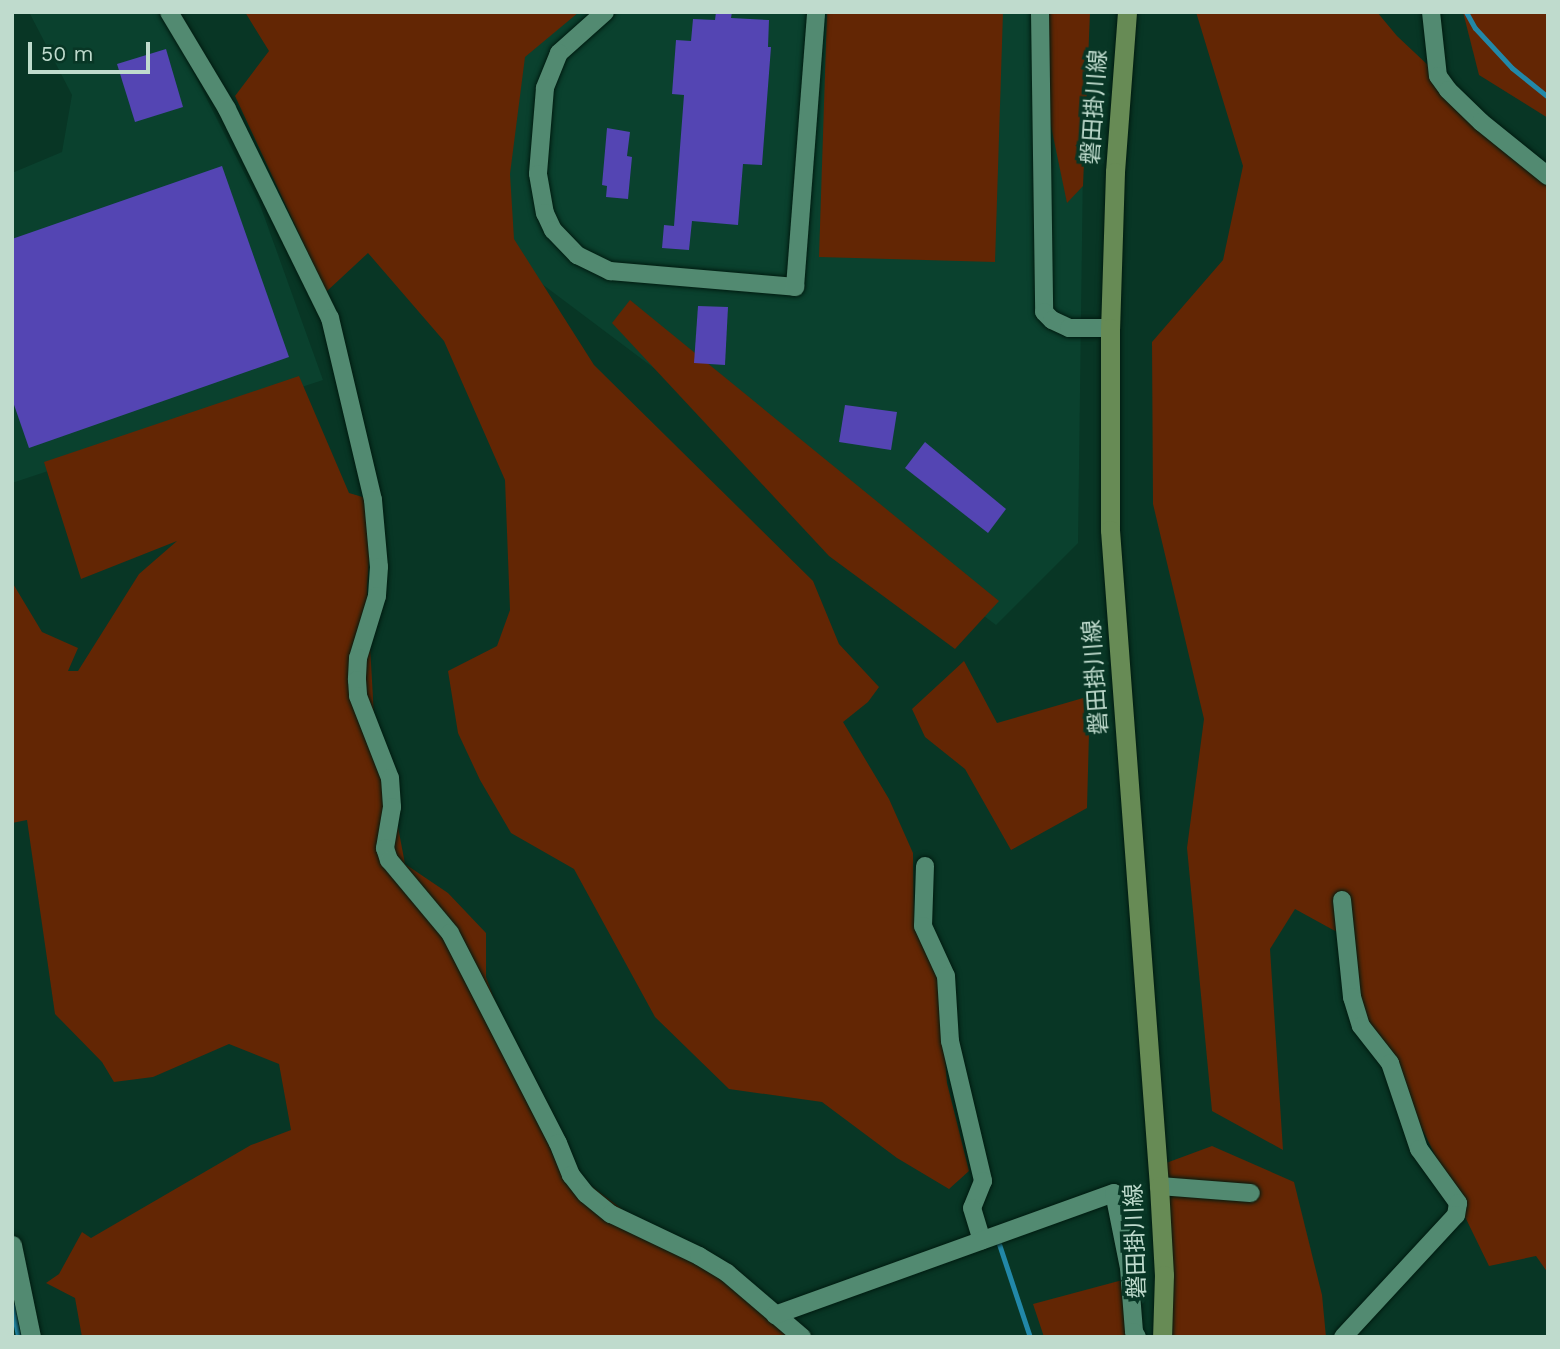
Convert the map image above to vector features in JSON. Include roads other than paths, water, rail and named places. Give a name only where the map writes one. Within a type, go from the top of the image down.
[{"type":"main road","name":"磐田掛川線","points":[[1127,12],[1115,172],[1110,328],[1110,530],[1159,1186],[1164,1275],[1162,1337]]},
{"type":"street","points":[[169,12],[227,109],[330,318],[373,500],[379,567],[377,596],[358,658],[358,696],[390,778],[392,807],[385,848],[389,860],[450,933],[558,1143],[571,1175],[586,1194],[611,1214],[727,1273],[802,1337]]},
{"type":"street","points":[[605,12],[559,52],[545,88],[538,174],[545,213],[553,230],[577,255],[610,271],[795,287],[816,12]]},
{"type":"street","points":[[1041,12],[1044,312],[1052,320],[1069,328],[1110,328]]},
{"type":"street","points":[[1431,12],[1438,76],[1481,122],[1548,176]]},
{"type":"street","points":[[925,866],[923,926],[946,976],[950,1041],[983,1181],[972,1208],[982,1240]]},
{"type":"street","points":[[1342,900],[1352,997],[1361,1026],[1390,1063],[1419,1149],[1458,1203],[1456,1215],[1342,1337]]},
{"type":"street","points":[[1159,1186],[1251,1194]]},
{"type":"street","points":[[775,1315],[1114,1193],[1129,1268],[1133,1332],[1137,1337]]},
{"type":"street","points":[[12,1245],[31,1337]]},
{"type":"waterway","points":[[1466,12],[1475,28],[1512,68],[1548,97]]},
{"type":"waterway","points":[[999,1244],[1030,1337]]},
{"type":"waterway","points":[[12,1305],[18,1337]]}]
